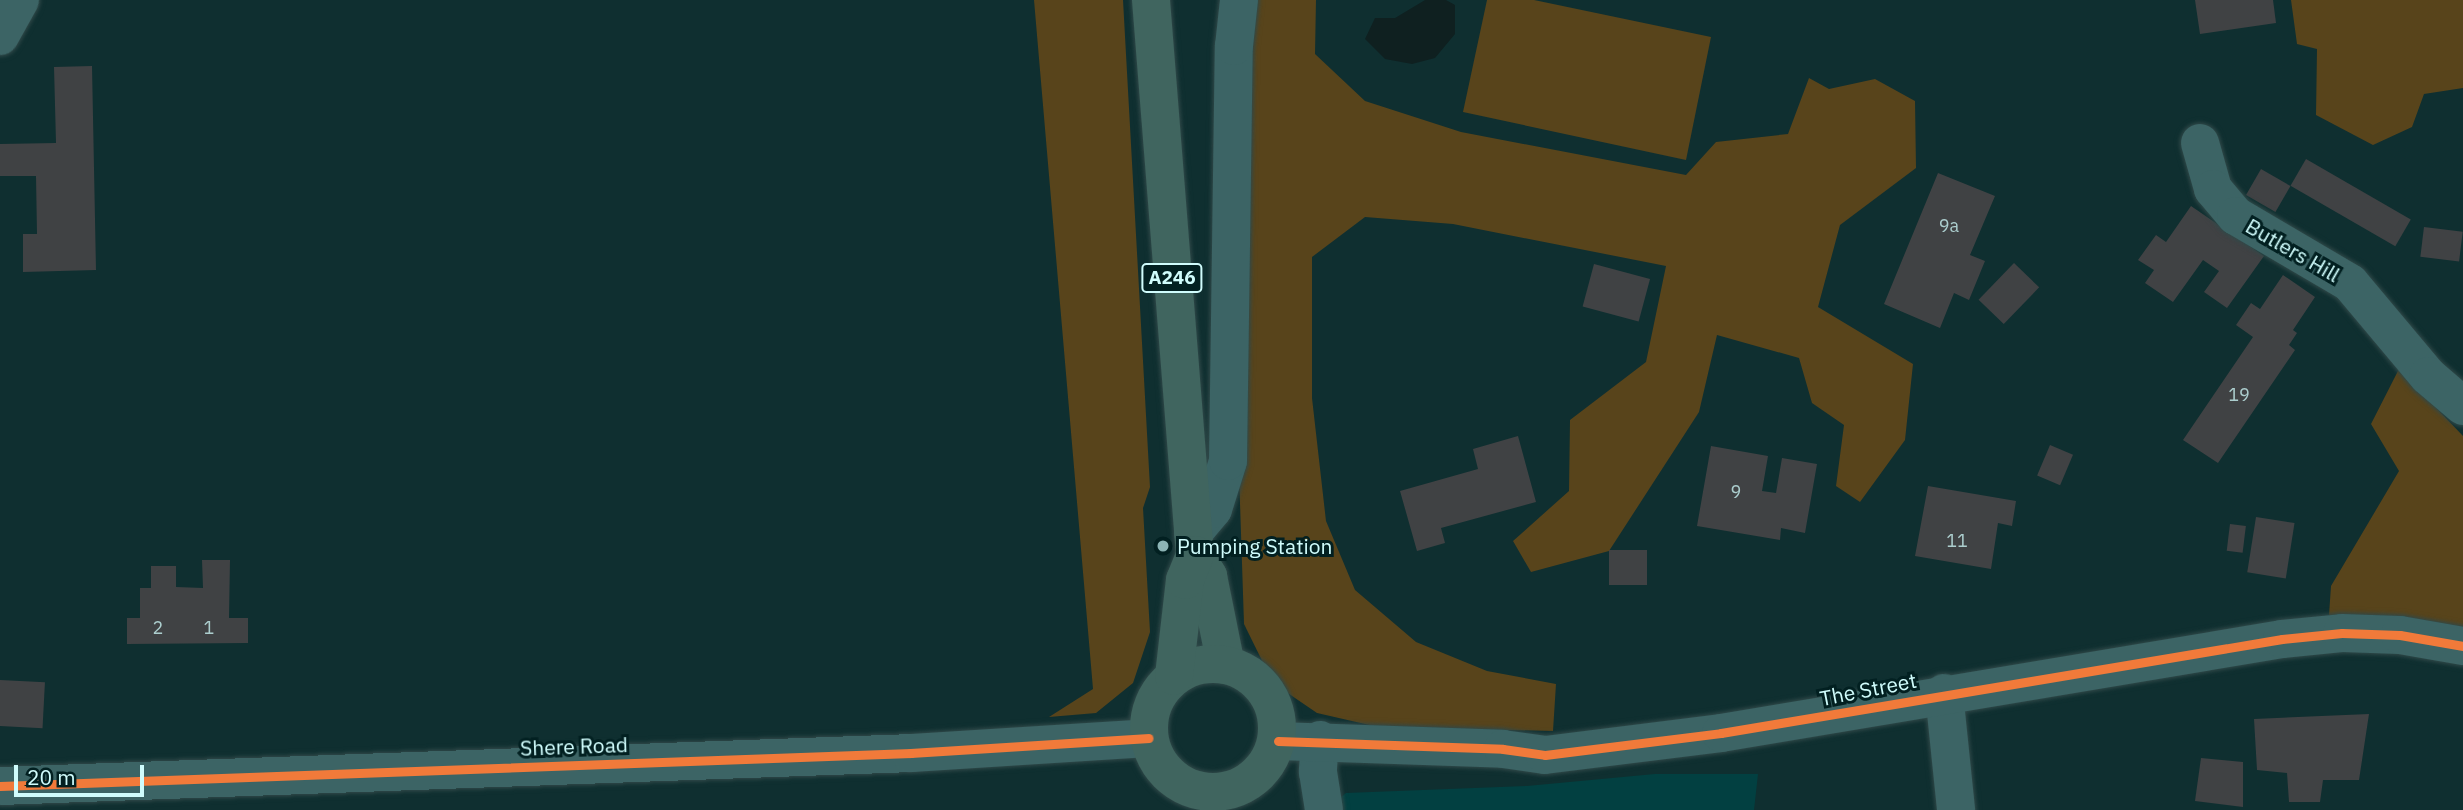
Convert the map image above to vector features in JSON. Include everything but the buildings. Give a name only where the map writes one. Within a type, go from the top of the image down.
[{"type":"main road","name":"A246","points":[[1151,0],[1194,544],[1185,580],[1174,676]]},
{"type":"main road","name":"A246","points":[[1194,544],[1208,576],[1226,665]]},
{"type":"main road","points":[[1226,665],[1258,680],[1272,700],[1278,741],[1245,797],[1220,792],[1197,800],[1158,764],[1149,738],[1150,712],[1174,676],[1193,666],[1226,665]]},
{"type":"street","points":[[0,36],[20,0]]},
{"type":"street","points":[[1194,544],[1213,509],[1228,461],[1234,46],[1239,0]]},
{"type":"street","name":"Butlers Hill","points":[[2200,144],[2213,189],[2236,216],[2350,283],[2428,376],[2463,406]]},
{"type":"street","name":"The Street","points":[[1278,741],[1320,740],[1503,748],[1545,755],[1721,733],[1944,693],[2342,633],[2400,635],[2463,646]]},
{"type":"street","points":[[1944,693],[1956,810]]},
{"type":"street","name":"Shere Road","points":[[0,786],[911,753],[1149,738]]},
{"type":"street","points":[[1320,740],[1318,772],[1324,810]]},
{"type":"shaded area","points":[[1034,0],[1123,0],[1150,487],[1143,508],[1150,632],[1133,683],[1096,713],[1049,717],[1093,689]]},
{"type":"shaded area","points":[[1248,0],[1316,0],[1315,54],[1365,101],[1461,132],[1686,175],[1716,142],[1788,134],[1809,78],[1829,89],[1875,79],[1915,101],[1916,168],[1840,225],[1818,307],[1913,364],[1905,440],[1860,502],[1836,486],[1844,425],[1812,403],[1799,358],[1717,335],[1699,412],[1609,551],[1531,572],[1513,541],[1569,491],[1570,420],[1646,362],[1666,266],[1453,224],[1365,217],[1312,257],[1312,398],[1326,521],[1355,590],[1416,642],[1487,671],[1556,684],[1553,731],[1378,727],[1317,713],[1273,683],[1244,624],[1239,473]]},
{"type":"shaded area","points":[[1425,0],[1446,0],[1455,5],[1455,34],[1435,58],[1412,64],[1385,59],[1365,39],[1375,18],[1395,18]]},
{"type":"shaded area","points":[[1487,0],[1534,0],[1711,37],[1686,160],[1463,112]]},
{"type":"shaded area","points":[[2291,0],[2463,0],[2463,88],[2424,94],[2412,127],[2373,145],[2316,115],[2317,49],[2297,44]]},
{"type":"shaded area","points":[[2399,369],[2463,436],[2463,633],[2329,615],[2331,586],[2399,471],[2371,424]]},
{"type":"shaded area","points":[[1655,774],[1758,774],[1754,810],[1325,810],[1346,793],[1527,786]]},
{"type":"cycle path","points":[[1278,741],[1503,749],[1545,755],[1721,733],[2282,639],[2342,633],[2400,635],[2463,646]]},
{"type":"cycle path","points":[[0,786],[911,753],[1149,738]]},
{"type":"place","name":"Pumping Station","points":[[1163,546]]}]
